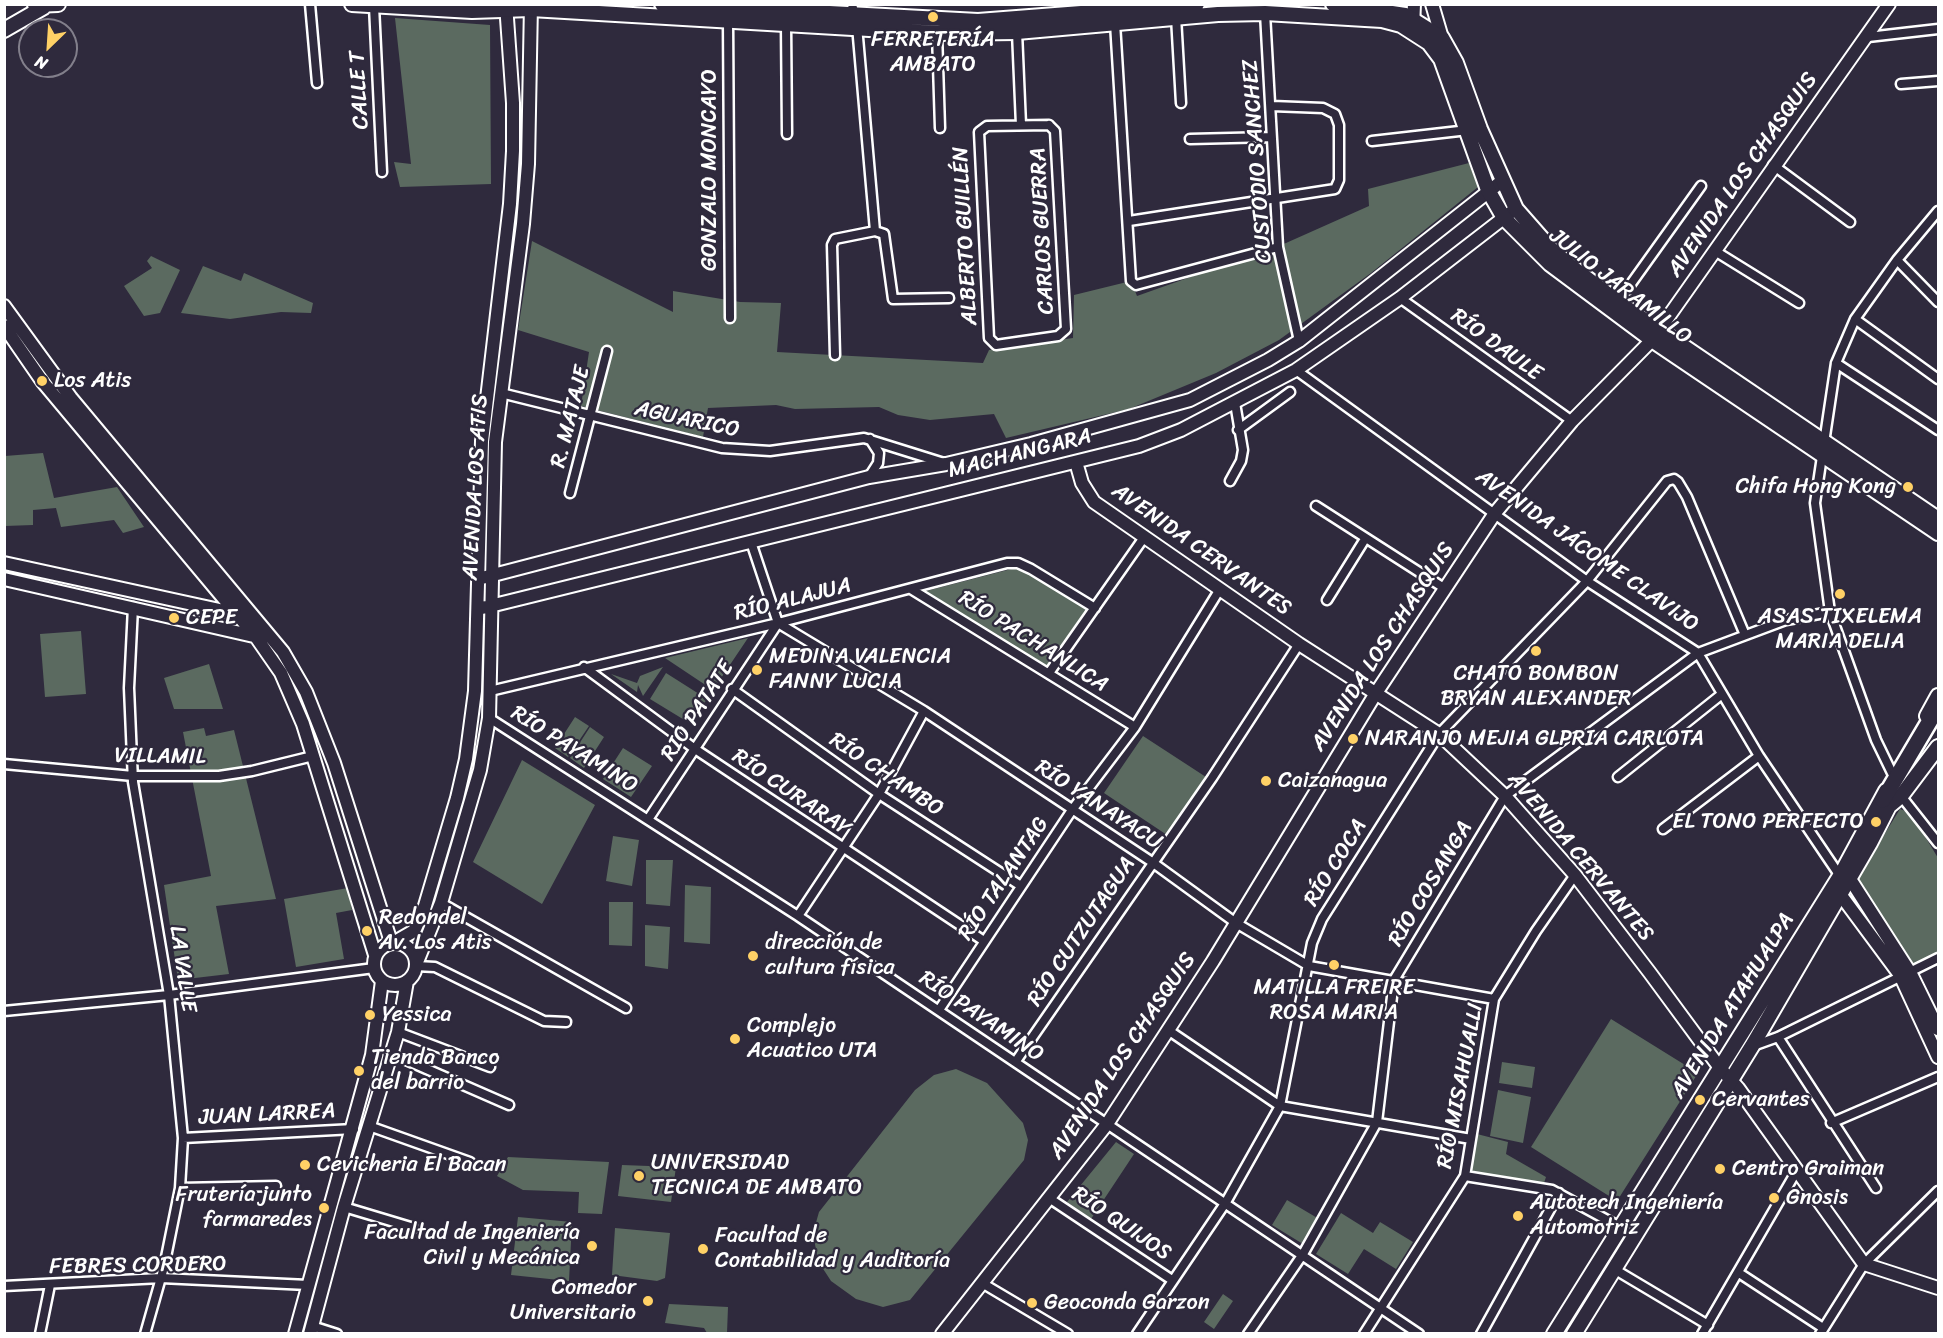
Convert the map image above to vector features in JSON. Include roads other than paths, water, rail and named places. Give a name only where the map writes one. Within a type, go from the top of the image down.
[{"type":"highway","points":[[1891,801],[1938,707]]},
{"type":"highway","points":[[1891,801],[1938,718]]},
{"type":"main road","points":[[5,30],[39,6],[58,4]]},
{"type":"main road","name":"JULIO JARAMILLO","points":[[352,4],[472,10],[531,7],[786,24],[854,15],[938,33],[1017,32],[1176,18],[1217,9],[1382,20],[1437,42],[1488,190],[1504,218],[1550,264],[1656,335],[1826,441],[1938,519]]},
{"type":"main road","name":"JULIO JARAMILLO","points":[[662,4],[978,21],[1094,9],[1197,4]]},
{"type":"main road","name":"JULIO JARAMILLO","points":[[1333,4],[1391,12],[1413,11],[1456,63],[1502,181],[1516,209],[1551,250],[1656,335],[1821,455],[1938,533]]},
{"type":"main road","name":"AVENIDA ATAHUALPA","points":[[1891,801],[1892,773],[1938,696]]},
{"type":"main road","name":"AVENIDA ATAHUALPA","points":[[1554,1334],[1720,1068],[1845,877],[1891,801],[1938,747]]},
{"type":"main road","name":"AVENIDA ATAHUALPA","points":[[1575,1334],[1752,1046],[1840,894],[1845,877]]},
{"type":"street","points":[[310,4],[317,83]]},
{"type":"street","points":[[1432,4],[1437,42]]},
{"type":"street","name":"AVENIDA LOS CHASQUIS","points":[[942,1334],[1107,1124],[1236,923],[1376,693],[1495,513],[1572,421],[1656,335],[1773,165],[1868,37],[1889,4]]},
{"type":"street","name":"CALLE T","points":[[374,6],[382,172]]},
{"type":"street","name":"AVENIDA LOS ATIS","points":[[375,955],[382,946],[414,931],[419,923],[457,798],[466,759],[475,691],[482,441],[512,172],[513,104],[506,7]]},
{"type":"street","name":"AVENIDA LOS ATIS","points":[[311,1330],[344,1207],[389,1055],[398,1032],[407,981],[441,903],[480,770],[489,718],[495,442],[524,224],[528,164],[531,7]]},
{"type":"street","points":[[1413,11],[1414,32]]},
{"type":"street","name":"CUSTODIO SANCHEZ","points":[[1265,13],[1272,106],[1271,137],[1278,247],[1299,341]]},
{"type":"street","points":[[854,15],[874,231]]},
{"type":"street","points":[[1176,18],[1181,104]]},
{"type":"street","name":"GONZALO MONCAYO","points":[[728,21],[730,318]]},
{"type":"street","points":[[1115,23],[1131,281],[1136,285],[1278,247]]},
{"type":"street","points":[[786,24],[787,134]]},
{"type":"street","points":[[1868,37],[1938,29]]},
{"type":"street","points":[[1017,32],[1021,125]]},
{"type":"street","points":[[938,33],[940,129]]},
{"type":"street","points":[[1901,84],[1938,81]]},
{"type":"street","points":[[1129,221],[1274,196],[1335,189],[1339,180],[1338,124],[1335,114],[1326,109],[1272,106]]},
{"type":"street","name":"CARLOS GUERRA","points":[[991,343],[996,345],[1064,333],[1066,328],[1053,127],[1021,125]]},
{"type":"street","name":"ALBERTO GUILLÉN","points":[[991,343],[979,132],[982,127],[1021,125]]},
{"type":"street","points":[[1371,141],[1468,130]]},
{"type":"street","points":[[1190,139],[1271,137]]},
{"type":"street","points":[[1773,165],[1850,222]]},
{"type":"street","name":"MACHANGARA","points":[[478,579],[869,477],[946,464],[1031,444],[1190,400],[1268,360],[1299,341],[1502,181]]},
{"type":"street","points":[[1618,302],[1701,186]]},
{"type":"street","name":"MACHANGARA","points":[[478,609],[1139,446],[1181,430],[1296,370],[1400,298],[1516,209]]},
{"type":"street","points":[[1892,773],[1876,740],[1830,612],[1815,503],[1836,363],[1855,319],[1897,260],[1938,211]]},
{"type":"street","points":[[835,355],[832,245],[835,239],[874,231],[884,234],[893,299],[950,298]]},
{"type":"street","points":[[1715,251],[1799,303]]},
{"type":"street","points":[[1897,260],[1938,302]]},
{"type":"street","name":"RÍO DAULE","points":[[1400,298],[1572,421]]},
{"type":"street","points":[[4,306],[71,398],[242,612],[261,635],[283,652],[306,692],[334,763],[393,942],[410,948],[416,964],[435,967],[544,1021],[566,1022]]},
{"type":"street","points":[[1855,319],[1938,379]]},
{"type":"street","points":[[4,326],[70,416],[242,612]]},
{"type":"street","name":"R. MATAJE","points":[[570,493],[607,351]]},
{"type":"street","points":[[1836,363],[1938,430]]},
{"type":"street","name":"AVENIDA JÁCOME CLAVIJO","points":[[1296,370],[1587,581],[1698,653],[1759,756],[1845,877],[1938,1029]]},
{"type":"street","points":[[1239,430],[1290,392]]},
{"type":"street","name":"AGUARICO","points":[[501,393],[697,443],[741,451],[770,451],[869,438],[946,464]]},
{"type":"street","points":[[1230,481],[1241,461],[1243,450],[1235,403]]},
{"type":"street","points":[[869,438],[879,453],[878,463],[869,477]]},
{"type":"street","name":"AVENIDA CERVANTES","points":[[1076,462],[1082,483],[1094,502],[1299,644],[1438,734],[1505,796],[1575,875],[1731,1080],[1864,1264]]},
{"type":"street","name":"RÍO COCA","points":[[1137,1334],[1226,1202],[1280,1106],[1312,943],[1322,919],[1438,734],[1587,581],[1667,481],[1674,479],[1678,483],[1691,507],[1745,635]]},
{"type":"street","points":[[1316,506],[1444,588]]},
{"type":"street","points":[[1049,673],[1145,536]]},
{"type":"street","points":[[1327,600],[1365,539]]},
{"type":"street","points":[[751,542],[778,624]]},
{"type":"street","points":[[4,563],[242,612]]},
{"type":"street","name":"RÍO ALAJUA","points":[[490,691],[584,667],[778,624],[1007,563],[1018,563],[1095,608]]},
{"type":"street","points":[[4,579],[261,635]]},
{"type":"street","name":"RÍO PACHANLICA","points":[[911,589],[1135,727]]},
{"type":"street","name":"RÍO TALANTAG","points":[[939,1010],[1072,810],[1135,727],[1220,589]]},
{"type":"street","name":"LA VALLE","points":[[133,607],[129,688],[133,776],[169,995],[183,1138],[180,1188],[161,1278],[145,1334]]},
{"type":"street","name":"RÍO COSANGA","points":[[1248,1334],[1303,1254],[1377,1122],[1394,980],[1505,796],[1698,653],[1786,620],[1830,612]]},
{"type":"street","name":"RIO PATATE","points":[[649,819],[732,689],[778,624]]},
{"type":"street","name":"RÍO YANAYACU","points":[[778,624],[924,711],[1152,862],[1236,923],[1309,966],[1494,999]]},
{"type":"street","points":[[261,635],[303,724],[375,955],[374,968],[382,981],[372,1055],[354,1129],[295,1334]]},
{"type":"street","name":"RÍO CUTZUTAGUA","points":[[1016,1061],[1212,778],[1299,644]]},
{"type":"street","name":"RÍO CURARAY","points":[[584,667],[695,749],[984,941]]},
{"type":"street","name":"RÍO CHAMBO","points":[[732,689],[879,794],[1021,886]]},
{"type":"street","points":[[1618,777],[1722,694]]},
{"type":"street","points":[[798,916],[879,794],[924,711]]},
{"type":"street","name":"RÍO PAYAMINO","points":[[489,718],[798,916],[1419,1334]]},
{"type":"street","name":"VILLAMIL","points":[[4,764],[133,776],[219,776],[252,771],[313,756]]},
{"type":"street","points":[[1663,829],[1759,756]]},
{"type":"street","points":[[1891,801],[1938,841]]},
{"type":"street","name":"RÍO MISAHUALLI","points":[[1364,1334],[1465,1176],[1494,999],[1575,875]]},
{"type":"street","name":"AVENIDA JÁCOME CLAVIJO","points":[[1840,894],[1905,973],[1938,1057]]},
{"type":"street","points":[[441,903],[626,1008]]},
{"type":"street","points":[[1752,1046],[1778,1037],[1938,958]]},
{"type":"street","points":[[4,1011],[169,995],[374,968]]},
{"type":"street","points":[[382,981],[395,985],[407,981]]},
{"type":"street","points":[[1168,1030],[1280,1106],[1471,1139]]},
{"type":"street","points":[[398,1032],[490,1067]]},
{"type":"street","points":[[1778,1037],[1831,1123],[1876,1188]]},
{"type":"street","points":[[389,1055],[508,1105]]},
{"type":"street","points":[[1831,1123],[1938,1077]]},
{"type":"street","points":[[369,1126],[470,1162]]},
{"type":"street","name":"JUAN LARREA","points":[[183,1138],[354,1129]]},
{"type":"street","points":[[1702,1334],[1796,1172]]},
{"type":"street","points":[[1465,1176],[1559,1193],[1620,1227]]},
{"type":"street","points":[[180,1188],[276,1186]]},
{"type":"street","points":[[1739,1273],[1821,1331],[1864,1264],[1938,1191]]},
{"type":"street","points":[[1481,1334],[1559,1193]]},
{"type":"street","name":"RÍO QUIJOS","points":[[1049,1198],[1172,1281]]},
{"type":"street","points":[[344,1207],[414,1228]]},
{"type":"street","points":[[1864,1264],[1938,1288]]},
{"type":"street","points":[[1614,1269],[1708,1325]]},
{"type":"street","name":"FEBRES CORDERO","points":[[4,1287],[161,1278],[308,1285]]},
{"type":"street","points":[[982,1283],[1068,1334]]},
{"type":"street","points":[[40,1334],[50,1285]]},
{"type":"street","points":[[311,1330],[337,1334]]},
{"type":"place","name":"FERRETERÍA AMBATO","points":[[933,17]]},
{"type":"place","name":"Los Atis","points":[[42,381]]},
{"type":"place","name":"Chifa Hong Kong","points":[[1908,487]]},
{"type":"place","name":"ASAS TIXELEMA MARIA DELIA","points":[[1840,594]]},
{"type":"place","name":"CEPE","points":[[174,618]]},
{"type":"place","name":"CHATO BOMBON BRYAN ALEXANDER","points":[[1536,651]]},
{"type":"place","name":"MEDINA VALENCIA FANNY LUCIA","points":[[757,670]]},
{"type":"place","name":"NARANJO MEJIA GLPRIA CARLOTA","points":[[1353,739]]},
{"type":"place","name":"Caizanagua","points":[[1266,781]]},
{"type":"place","name":"EL TONO PERFECTO","points":[[1876,822]]},
{"type":"place","name":"Redondel Av. Los Atis","points":[[367,931]]},
{"type":"place","name":"dirección de cultura física","points":[[753,956]]},
{"type":"place","name":"MATILLA FREIRE ROSA MARIA","points":[[1334,965]]},
{"type":"place","name":"Yessica","points":[[370,1015]]},
{"type":"place","name":"Complejo Acuatico UTA","points":[[735,1039]]},
{"type":"place","name":"Tienda Banco del barrio","points":[[359,1071]]},
{"type":"place","name":"Cervantes","points":[[1700,1100]]},
{"type":"place","name":"Cevicheria El Bacan","points":[[305,1165]]},
{"type":"place","name":"Centro Graiman","points":[[1720,1169]]},
{"type":"place","name":"UNIVERSIDAD TECNICA DE AMBATO","points":[[639,1176]]},
{"type":"place","name":"Gnosis","points":[[1774,1198]]},
{"type":"place","name":"Frutería junto farmaredes","points":[[324,1208]]},
{"type":"place","name":"Autotech Ingeniería Automotriz","points":[[1518,1216]]},
{"type":"place","name":"Facultad de Ingeniería Civil y Mecánica","points":[[592,1246]]},
{"type":"place","name":"Facultad de Contabilidad y Auditoría","points":[[703,1249]]},
{"type":"place","name":"Comedor Universitario","points":[[648,1301]]},
{"type":"place","name":"Geoconda Garzon","points":[[1032,1303]]}]
